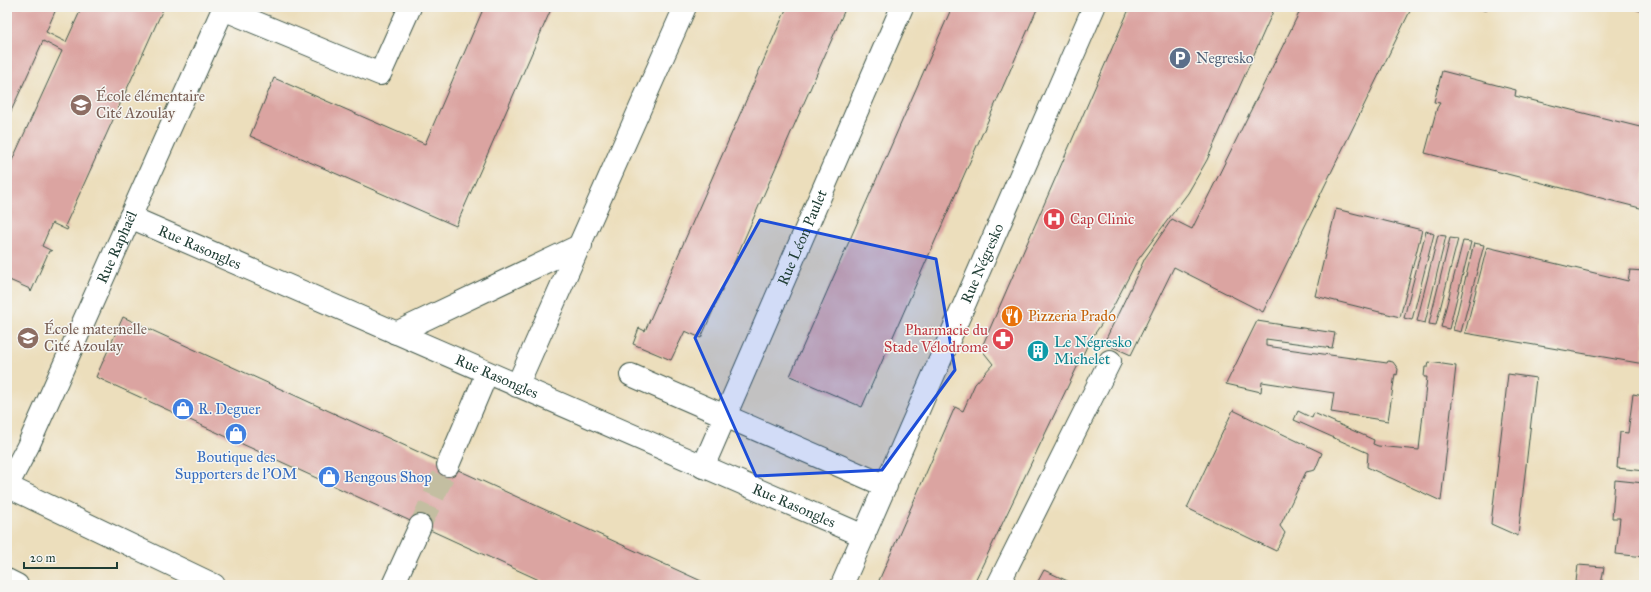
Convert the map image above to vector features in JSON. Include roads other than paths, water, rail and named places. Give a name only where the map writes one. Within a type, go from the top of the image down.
[{"type":"street","points":[[223,8],[380,74],[410,7]]},
{"type":"street","points":[[517,386],[581,245],[685,7]]},
{"type":"street","name":"Rue Léon Paulet","points":[[703,467],[902,7]]},
{"type":"street","name":"Rue Négresko","points":[[842,585],[1094,7]]},
{"type":"street","name":"Rue Raphaël","points":[[7,486],[28,446],[223,8]]},
{"type":"street","name":"Rue Rasongles","points":[[130,217],[864,536]]},
{"type":"street","points":[[396,333],[581,245]]},
{"type":"street","points":[[998,585],[1110,361]]},
{"type":"street","points":[[448,465],[487,373]]},
{"type":"street","points":[[630,375],[886,486]]},
{"type":"street","points":[[7,486],[214,585]]},
{"type":"street","points":[[393,585],[420,526]]},
{"type":"street","points":[[7,580],[17,585]]},
{"type":"tunnel","points":[[420,526],[448,465]]},
{"type":"place","name":"Negresko","points":[[1180,58]]},
{"type":"place","name":"École élémentaire Cité Azoulay","points":[[81,105]]},
{"type":"place","name":"Cap Clinic","points":[[1054,219]]},
{"type":"place","name":"Pizzeria Prado","points":[[1012,316]]},
{"type":"place","name":"École maternelle Cité Azoulay","points":[[28,338]]},
{"type":"place","name":"Pharmacie du Stade Vélodrome","points":[[1003,339]]},
{"type":"place","name":"Le Négresko Michelet","points":[[1038,351]]},
{"type":"place","name":"R. Deguer","points":[[183,409]]},
{"type":"place","name":"Boutique des Supporters de l'OM","points":[[236,434]]},
{"type":"place","name":"Bengous Shop","points":[[329,477]]}]
